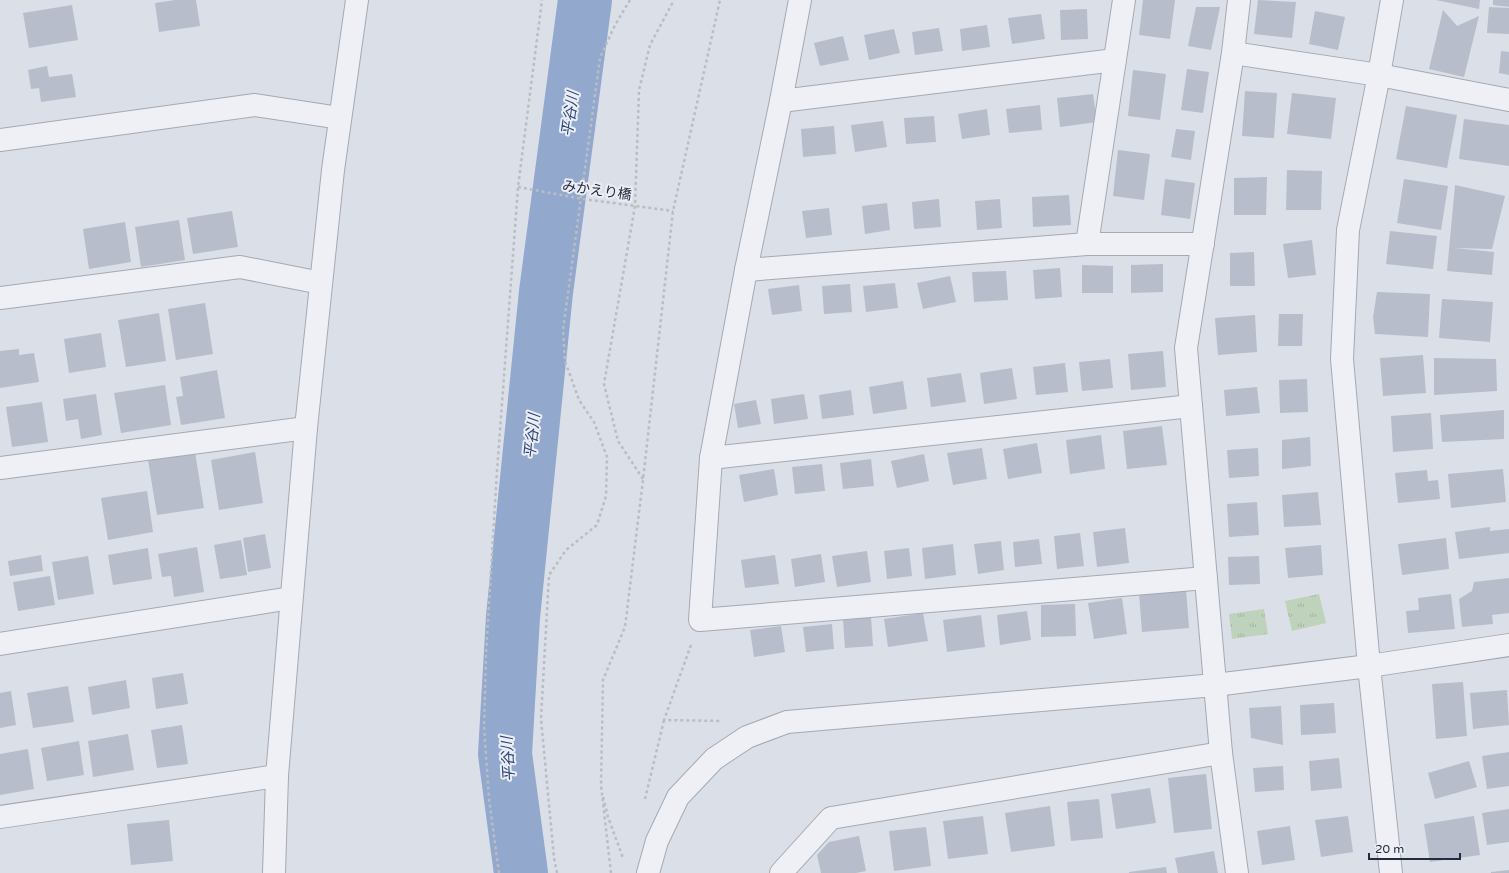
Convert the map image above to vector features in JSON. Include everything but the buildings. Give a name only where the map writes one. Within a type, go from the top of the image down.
[{"type":"street","points":[[274,873],[277,776],[306,428],[333,170],[357,0]]},
{"type":"street","points":[[800,0],[746,270],[711,458],[700,620],[1206,578]]},
{"type":"street","points":[[1087,244],[1124,0]]},
{"type":"street","points":[[1237,873],[1221,753],[1186,348],[1233,53],[1239,0]]},
{"type":"street","points":[[1391,873],[1369,666],[1342,359],[1348,230],[1379,75],[1392,0]]},
{"type":"street","points":[[1233,53],[1379,75],[1509,100]]},
{"type":"street","points":[[781,101],[1115,60]]},
{"type":"street","points":[[0,140],[255,105],[340,118]]},
{"type":"street","points":[[746,270],[1087,244],[1203,244]]},
{"type":"street","points":[[0,298],[240,267],[321,283]]},
{"type":"street","points":[[711,458],[1191,406]]},
{"type":"street","points":[[0,468],[306,428]]},
{"type":"street","points":[[0,644],[291,598]]},
{"type":"street","points":[[648,873],[657,841],[678,797],[714,759],[746,737],[787,722],[1215,685],[1369,666],[1509,644]]},
{"type":"street","points":[[781,873],[831,818],[1221,753]]},
{"type":"street","points":[[0,817],[277,776]]},
{"type":"path","points":[[500,873],[489,799],[484,718],[486,654],[497,471],[518,187],[542,0]]},
{"type":"path","points":[[556,873],[541,719],[549,575],[566,550],[597,525],[606,496],[607,457],[594,422],[579,400],[565,361],[563,330],[600,58],[630,0]]},
{"type":"path","points":[[643,480],[618,441],[604,384],[635,206],[639,90],[650,45],[674,0]]},
{"type":"path","points":[[611,873],[601,785],[603,680],[625,627],[673,211],[720,0]]},
{"type":"path","name":"みかえり橋","points":[[518,187],[583,199],[673,211]]},
{"type":"path","points":[[644,803],[664,720],[700,620]]},
{"type":"path","points":[[664,720],[726,721]]},
{"type":"path","points":[[601,785],[608,817],[625,864]]},
{"type":"green space","points":[[1319,594],[1326,623],[1292,631],[1285,601]]},
{"type":"green space","points":[[1264,609],[1268,634],[1232,639],[1229,614]]},
{"type":"waterway","name":"平谷川","points":[[521,873],[505,754],[513,617],[546,292],[585,0]]}]
